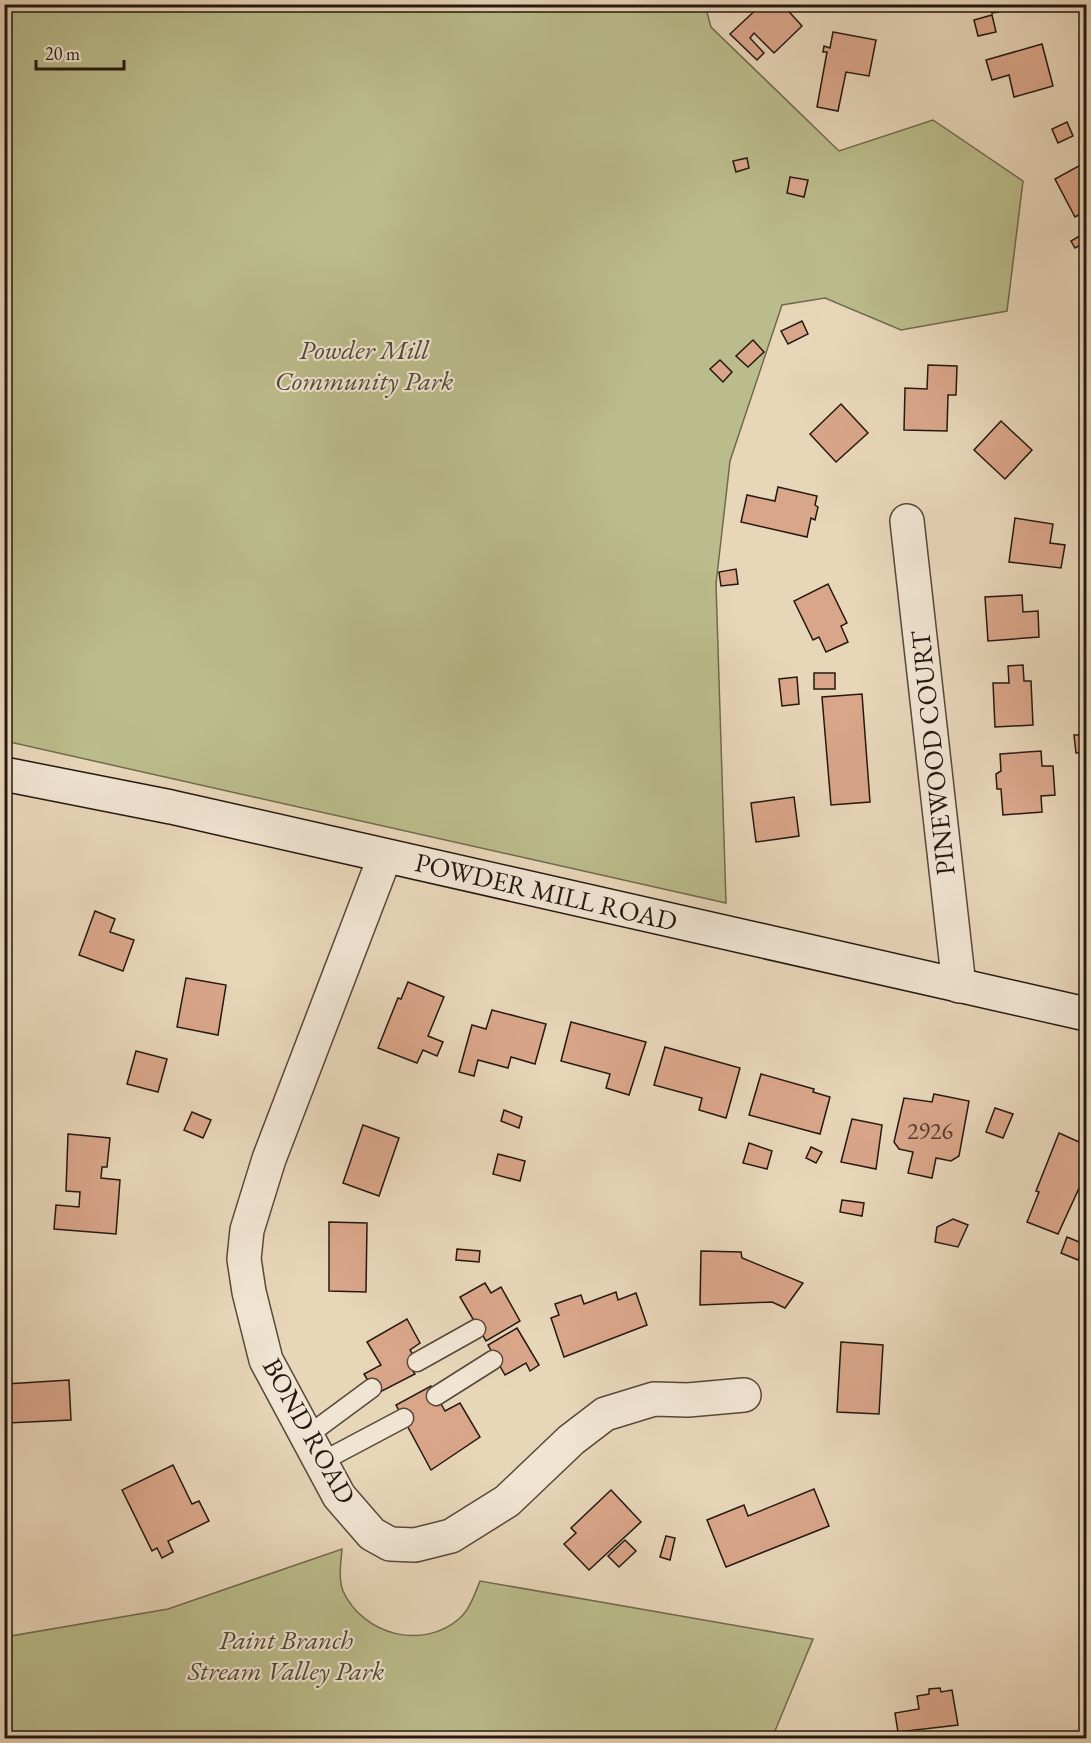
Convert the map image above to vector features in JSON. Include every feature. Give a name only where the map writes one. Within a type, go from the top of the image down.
[{"type":"street","name":"PINEWOOD COURT","points":[[907,521],[959,986]]},
{"type":"street","name":"POWDER MILL ROAD","points":[[4,774],[171,807],[1086,1014]]},
{"type":"street","name":"BOND ROAD","points":[[386,856],[269,1159],[247,1230],[244,1259],[266,1360],[339,1496],[372,1534],[390,1544],[415,1545],[451,1536],[507,1501],[571,1440],[605,1413],[654,1399],[688,1400],[744,1395]]},
{"type":"lane","points":[[417,1362],[476,1329]]},
{"type":"lane","points":[[436,1396],[493,1360]]},
{"type":"lane","points":[[314,1449],[372,1388]]},
{"type":"lane","points":[[314,1449],[404,1418]]},
{"type":"green space","name":"Powder Mill Community Park","points":[[4,5],[705,5],[711,27],[839,151],[933,120],[1023,181],[1007,311],[901,330],[825,298],[782,305],[730,461],[716,584],[726,903],[5,741]]},
{"type":"green space","name":"Paint Branch Stream Valley Park","points":[[342,1549],[341,1586],[352,1606],[379,1628],[395,1633],[412,1636],[429,1634],[445,1628],[467,1610],[480,1581],[813,1639],[772,1738],[5,1738],[5,1637],[168,1609]]},
{"type":"building","points":[[762,4],[782,4],[802,26],[774,53],[754,33],[750,38],[764,53],[757,60],[730,34]]},
{"type":"building","points":[[990,4],[1031,4],[1031,5],[992,13]]},
{"type":"building","points":[[992,15],[996,32],[978,36],[974,20]]},
{"type":"building","points":[[833,32],[876,40],[869,76],[846,72],[838,111],[817,107],[827,52],[823,52],[824,46],[830,48]]},
{"type":"building","points":[[1042,44],[1053,86],[1014,97],[1009,75],[992,80],[986,60]]},
{"type":"building","points":[[1067,122],[1073,136],[1058,143],[1052,129]]},
{"type":"building","points":[[747,158],[749,168],[736,172],[733,161]]},
{"type":"building","points":[[1086,162],[1086,211],[1075,217],[1055,179]]},
{"type":"building","points":[[790,177],[808,180],[804,197],[787,193]]},
{"type":"building","points":[[1086,232],[1086,242],[1075,248],[1071,241]]},
{"type":"building","points":[[802,321],[808,334],[788,344],[781,331]]},
{"type":"building","points":[[753,340],[764,352],[748,367],[736,356]]},
{"type":"building","points":[[720,360],[732,372],[723,382],[710,369]]},
{"type":"building","points":[[928,365],[957,366],[956,395],[948,395],[947,431],[904,430],[905,388],[927,389]]},
{"type":"building","points":[[841,404],[868,433],[836,462],[810,434]]},
{"type":"building","points":[[1001,421],[1032,450],[1005,479],[974,450]]},
{"type":"building","points":[[778,487],[817,496],[815,505],[818,507],[815,520],[811,518],[807,537],[741,522],[747,495],[775,501]]},
{"type":"building","points":[[1015,518],[1053,524],[1050,543],[1065,545],[1061,568],[1009,562]]},
{"type":"building","points":[[736,569],[738,584],[721,586],[719,572]]},
{"type":"building","points":[[828,584],[847,623],[841,626],[848,642],[826,652],[819,637],[813,640],[794,601]]},
{"type":"building","points":[[1022,595],[1023,612],[1038,611],[1039,637],[988,641],[985,597]]},
{"type":"building","points":[[1023,665],[1024,681],[1031,681],[1033,725],[995,727],[993,683],[1009,683],[1008,666]]},
{"type":"building","points":[[814,673],[835,673],[835,689],[814,689]]},
{"type":"building","points":[[797,677],[799,704],[782,706],[779,679]]},
{"type":"building","points":[[862,694],[870,802],[831,805],[822,697]]},
{"type":"building","points":[[1074,735],[1086,735],[1086,752],[1076,753]]},
{"type":"building","points":[[1041,751],[1042,766],[1053,766],[1055,795],[1041,796],[1042,812],[1003,815],[1001,789],[997,789],[996,774],[1001,771],[1000,754]]},
{"type":"building","points":[[794,797],[799,836],[756,842],[751,803]]},
{"type":"building","points":[[95,911],[115,919],[110,932],[134,940],[123,971],[79,955]]},
{"type":"building","points":[[186,978],[226,985],[218,1035],[177,1027]]},
{"type":"building","points":[[408,982],[444,997],[428,1036],[443,1042],[437,1056],[423,1050],[417,1063],[378,1048],[398,998],[401,999]]},
{"type":"building","points":[[492,1010],[546,1024],[535,1064],[511,1057],[508,1068],[478,1060],[474,1076],[459,1072],[472,1025],[486,1029]]},
{"type":"building","points":[[571,1022],[646,1042],[629,1095],[606,1088],[610,1074],[561,1061]]},
{"type":"building","points":[[665,1047],[740,1068],[726,1118],[699,1110],[702,1098],[654,1085]]},
{"type":"building","points":[[136,1051],[167,1059],[158,1092],[127,1084]]},
{"type":"building","points":[[761,1074],[814,1089],[813,1092],[830,1097],[820,1134],[749,1115]]},
{"type":"building","points":[[934,1094],[969,1101],[959,1156],[951,1161],[936,1158],[932,1178],[908,1173],[913,1152],[899,1149],[894,1142],[904,1098],[932,1102]]},
{"type":"building","points":[[995,1108],[1013,1114],[1003,1138],[986,1132]]},
{"type":"building","points":[[504,1110],[522,1117],[519,1128],[501,1121]]},
{"type":"building","points":[[192,1112],[211,1120],[203,1138],[184,1130]]},
{"type":"building","points":[[852,1119],[882,1125],[876,1169],[841,1162]]},
{"type":"building","points":[[363,1125],[399,1138],[379,1196],[343,1183]]},
{"type":"building","points":[[1059,1133],[1086,1145],[1086,1173],[1058,1234],[1027,1222],[1039,1192],[1036,1191]]},
{"type":"building","points":[[68,1134],[110,1138],[107,1167],[102,1167],[101,1178],[120,1180],[116,1234],[54,1229],[56,1205],[79,1207],[80,1192],[66,1191]]},
{"type":"building","points":[[749,1143],[772,1151],[767,1169],[743,1163]]},
{"type":"building","points":[[811,1147],[822,1152],[816,1163],[806,1158]]},
{"type":"building","points":[[498,1154],[525,1161],[520,1181],[493,1174]]},
{"type":"building","points":[[842,1200],[864,1203],[862,1216],[840,1212]]},
{"type":"building","points":[[953,1219],[968,1225],[958,1247],[935,1242],[937,1227]]},
{"type":"building","points":[[329,1222],[367,1223],[366,1292],[329,1291]]},
{"type":"building","points":[[1067,1237],[1084,1244],[1078,1260],[1061,1253]]},
{"type":"building","points":[[457,1249],[480,1251],[479,1262],[456,1260]]},
{"type":"building","points":[[701,1251],[741,1252],[742,1258],[803,1283],[785,1308],[772,1302],[700,1305]]},
{"type":"building","points":[[485,1283],[491,1293],[501,1287],[520,1321],[486,1341],[460,1297]]},
{"type":"building","points":[[616,1292],[618,1300],[636,1293],[647,1325],[564,1357],[551,1318],[559,1315],[555,1304],[581,1295],[584,1304]]},
{"type":"building","points":[[407,1319],[420,1343],[410,1350],[420,1367],[413,1371],[415,1374],[376,1394],[364,1374],[381,1365],[367,1342]]},
{"type":"building","points":[[517,1328],[539,1365],[530,1371],[526,1363],[505,1375],[488,1345]]},
{"type":"building","points":[[841,1342],[883,1345],[879,1414],[837,1412]]},
{"type":"building","points":[[69,1380],[71,1420],[7,1423],[6,1384]]},
{"type":"building","points":[[431,1386],[445,1411],[460,1403],[480,1437],[431,1470],[396,1405]]},
{"type":"building","points":[[173,1465],[192,1504],[199,1501],[209,1521],[168,1541],[173,1552],[162,1558],[157,1548],[152,1551],[122,1490]]},
{"type":"building","points":[[814,1489],[829,1526],[726,1567],[707,1520],[744,1505],[748,1516]]},
{"type":"building","points":[[611,1490],[641,1522],[589,1570],[564,1544],[576,1533],[571,1528]]},
{"type":"building","points":[[666,1536],[675,1538],[670,1560],[660,1557]]},
{"type":"building","points":[[625,1540],[636,1551],[619,1567],[608,1556]]},
{"type":"building","points":[[940,1688],[941,1692],[952,1690],[958,1725],[898,1732],[895,1713],[919,1709],[917,1696],[929,1694],[929,1689]]}]
